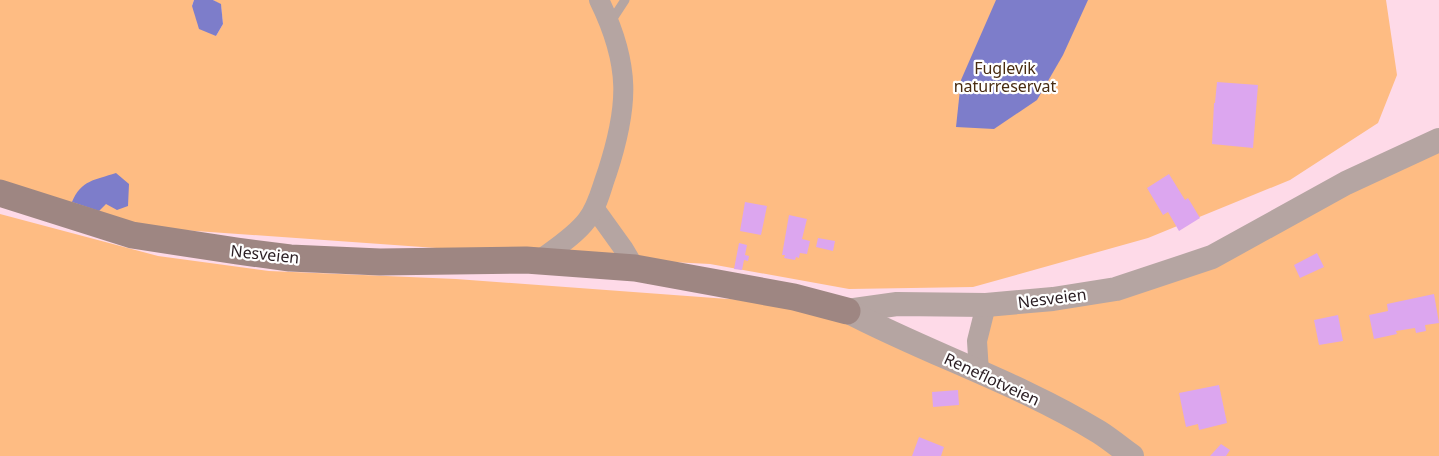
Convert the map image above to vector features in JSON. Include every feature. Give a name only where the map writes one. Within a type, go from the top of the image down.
[{"type":"main road","name":"Nesveien","points":[[0,193],[132,235],[237,251],[290,258],[380,262],[538,261],[635,268],[794,297],[847,311]]},
{"type":"street","points":[[538,261],[586,222],[595,209],[612,157],[623,108],[625,84],[622,62],[610,23],[599,0]]},
{"type":"street","name":"Nesveien","points":[[847,311],[897,304],[986,305],[1116,290],[1212,257],[1346,183],[1439,140]]},
{"type":"street","points":[[595,209],[635,268]]},
{"type":"street","points":[[979,372],[977,341],[986,305]]},
{"type":"street","name":"Reneflotveien","points":[[847,311],[1019,389],[1099,432],[1132,456]]},
{"type":"lane","points":[[610,23],[625,0]]},
{"type":"green space","name":"Fuglevik naturreservat","points":[[0,0],[194,0],[192,6],[216,36],[223,24],[221,5],[213,0],[1386,0],[1397,75],[1378,123],[1290,180],[1148,238],[973,287],[849,289],[710,264],[536,255],[139,227],[0,185]]},
{"type":"green space","points":[[1439,140],[1439,456],[0,456],[0,214],[158,256],[269,271],[456,279],[728,299],[815,302],[978,371],[986,305],[1116,289]]},
{"type":"shaded area","points":[[194,0],[213,0],[221,4],[223,24],[216,36],[199,29],[192,6]]},
{"type":"shaded area","points":[[996,0],[1088,0],[1063,55],[1037,100],[994,129],[956,127],[961,80]]},
{"type":"shaded area","points":[[116,173],[129,184],[128,206],[117,210],[106,204],[99,211],[72,202],[84,185]]},
{"type":"building","points":[[1217,82],[1258,85],[1253,148],[1212,144]]},
{"type":"building","points":[[1169,174],[1185,200],[1188,198],[1200,218],[1179,231],[1168,212],[1163,215],[1147,188]]},
{"type":"building","points":[[745,202],[767,206],[761,235],[740,231]]},
{"type":"building","points":[[789,215],[807,219],[802,239],[810,241],[807,254],[800,253],[799,258],[796,257],[795,260],[784,258],[785,255],[782,255]]},
{"type":"building","points":[[818,238],[835,241],[833,251],[816,247]]},
{"type":"building","points":[[739,243],[747,245],[745,255],[749,256],[748,261],[744,260],[742,270],[734,269]]},
{"type":"building","points":[[1317,253],[1324,267],[1300,278],[1294,265]]},
{"type":"building","points":[[1434,294],[1439,323],[1425,325],[1426,331],[1416,333],[1415,328],[1396,331],[1397,334],[1374,339],[1369,315],[1388,311],[1387,304]]},
{"type":"building","points":[[1338,315],[1343,341],[1319,345],[1314,320]]},
{"type":"building","points":[[1219,385],[1227,423],[1199,430],[1198,424],[1186,427],[1179,393]]},
{"type":"building","points":[[958,390],[959,405],[933,407],[932,392]]},
{"type":"building","points":[[919,437],[944,447],[941,456],[912,456]]},
{"type":"building","points":[[1221,444],[1230,450],[1226,456],[1210,456]]}]
